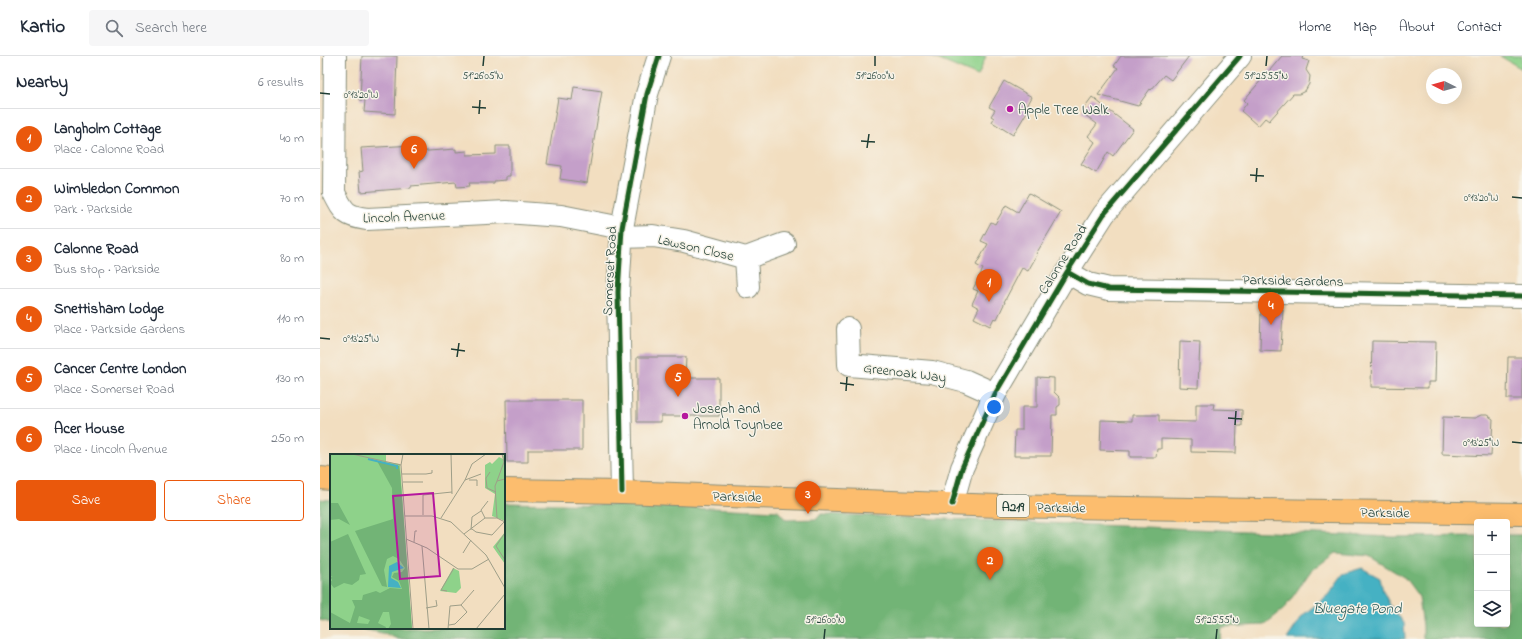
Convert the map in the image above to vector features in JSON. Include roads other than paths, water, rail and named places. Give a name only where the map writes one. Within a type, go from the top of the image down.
[{"type":"main road","points":[[320,478],[330,479]]},
{"type":"main road","name":"Parkside","points":[[505,490],[622,492],[1014,506],[1522,514]]},
{"type":"street","name":"Lincoln Avenue","points":[[335,56],[334,194],[342,208],[351,216],[367,219],[506,212],[561,216],[622,232]]},
{"type":"street","name":"Somerset Road","points":[[622,492],[618,292],[622,232],[647,94],[659,56]]},
{"type":"street","name":"Calonne Road","points":[[952,504],[962,468],[995,394],[1067,272],[1104,214],[1240,56]]},
{"type":"street","name":"Lawson Close","points":[[622,232],[684,241],[746,258],[784,244]]},
{"type":"street","name":"Lawson Close","points":[[746,258],[748,287]]},
{"type":"street","name":"Parkside Gardens","points":[[1067,272],[1088,284],[1109,289],[1522,296]]},
{"type":"street","name":"Greenoak Way","points":[[848,328],[849,365],[932,372],[966,381],[995,394]]},
{"type":"water","name":"Bluegate Pond","points":[[1362,568],[1380,578],[1383,591],[1390,605],[1404,623],[1405,639],[1287,639],[1303,615],[1328,595],[1343,574]]},
{"type":"place","name":"Apple Tree Walk","points":[[1010,109]]},
{"type":"place","name":"Acer House","points":[[414,169]]},
{"type":"place","name":"Langholm Cottage","points":[[989,302]]},
{"type":"place","name":"Snettisham Lodge","points":[[1271,325]]},
{"type":"place","name":"Cancer Centre London","points":[[678,397]]},
{"type":"place","name":"Joseph and Arnold Toynbee","points":[[685,416]]},
{"type":"place","name":"Calonne Road","points":[[808,514]]},
{"type":"place","name":"Wimbledon Common","points":[[990,580]]}]
